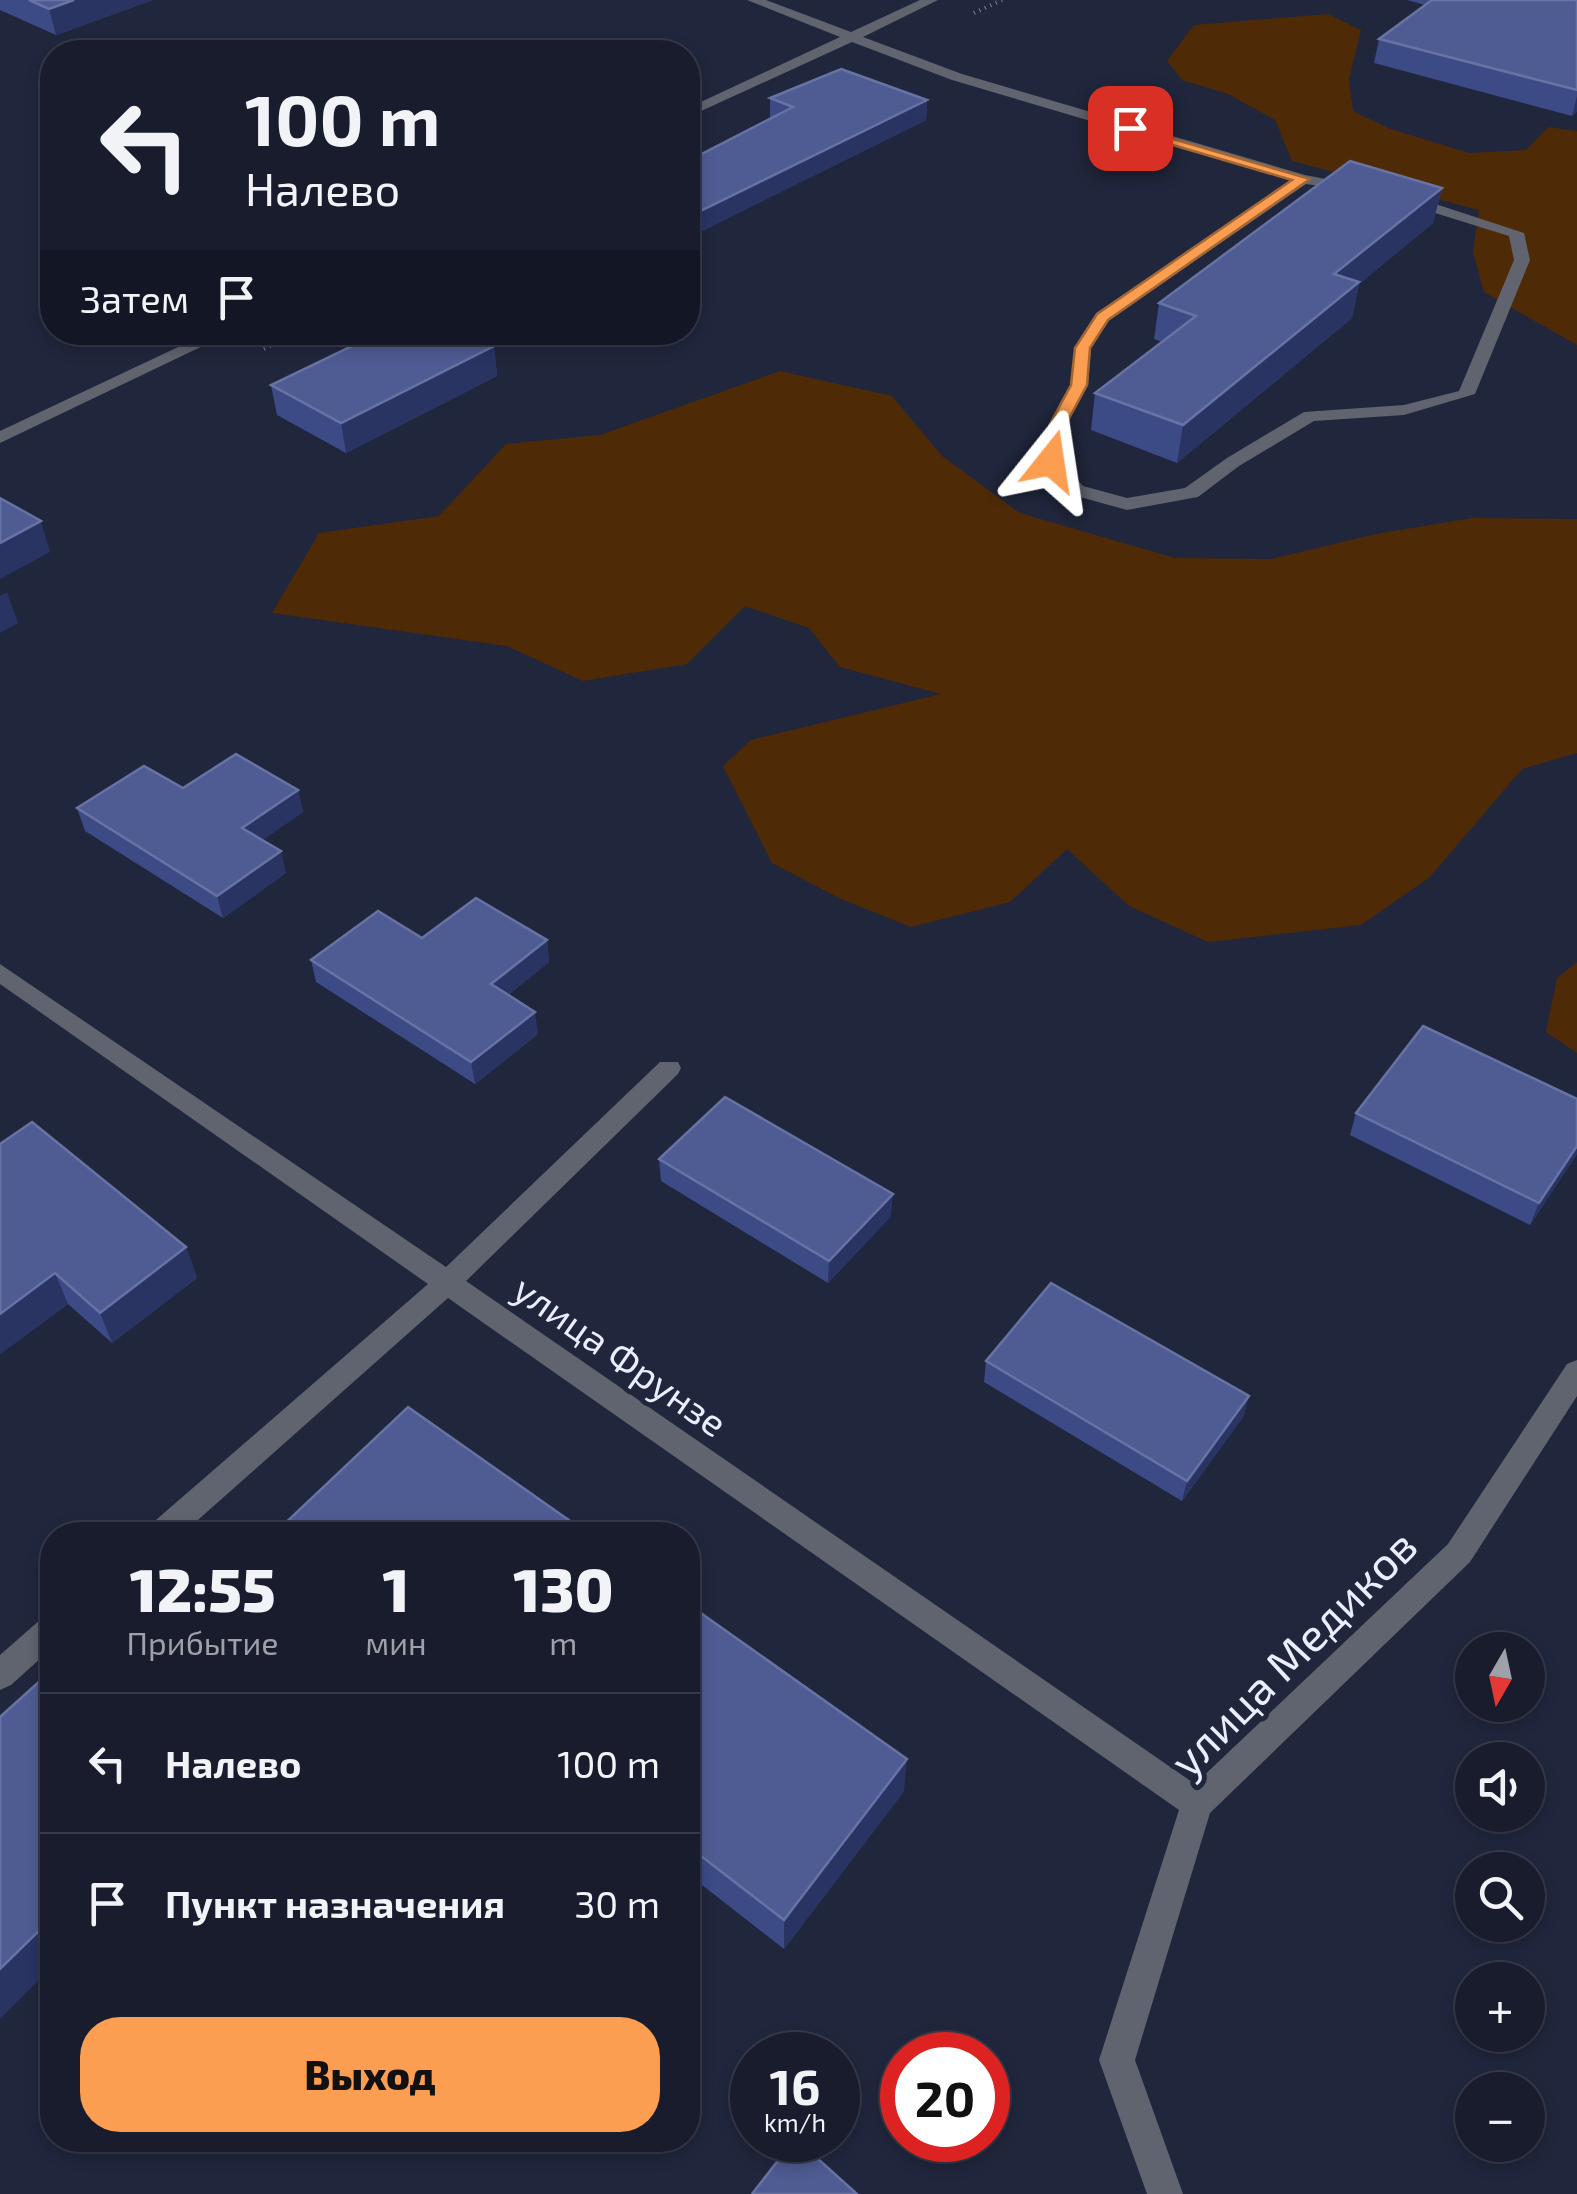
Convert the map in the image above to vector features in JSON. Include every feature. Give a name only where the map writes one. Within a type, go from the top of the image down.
[{"type":"street","points":[[754,0],[957,77],[1303,179],[1366,189]]},
{"type":"street","points":[[700,107],[931,0]]},
{"type":"street","points":[[1303,179],[1102,317],[1082,348],[1079,385],[1058,424],[1051,461],[1076,490],[1127,504],[1191,493],[1233,462],[1310,416],[1404,410],[1466,394],[1522,260],[1516,233],[1384,194]]},
{"type":"street","points":[[0,438],[197,345]]},
{"type":"street","name":"улица Фрунзе","points":[[0,972],[1197,1804]]},
{"type":"street","points":[[175,1522],[447,1283],[670,1068]]},
{"type":"street","name":"улица Медиков","points":[[1165,2194],[1117,2060],[1197,1804],[1459,1554],[1577,1372]]},
{"type":"street","points":[[0,1675],[40,1640]]},
{"type":"shaded area","points":[[1328,14],[1361,30],[1349,79],[1353,111],[1388,128],[1469,153],[1526,150],[1548,127],[1577,131],[1577,345],[1484,292],[1473,252],[1479,210],[1292,161],[1275,120],[1228,94],[1182,80],[1167,61],[1194,25]]},
{"type":"shaded area","points":[[780,371],[892,396],[942,456],[1020,513],[1175,558],[1271,559],[1376,534],[1472,518],[1577,519],[1577,753],[1522,769],[1430,877],[1361,925],[1208,942],[1129,906],[1067,849],[1010,902],[911,927],[841,899],[772,863],[723,766],[751,740],[941,694],[840,667],[809,628],[745,606],[687,664],[583,681],[507,646],[272,613],[319,533],[439,516],[506,444],[600,435]]},
{"type":"shaded area","points":[[1577,962],[1577,1053],[1546,1032],[1557,978]]},
{"type":"building","points":[[29,0],[74,0],[49,9]]},
{"type":"building","points":[[1432,0],[1577,0],[1577,90],[1379,39]]},
{"type":"building","points":[[841,69],[927,100],[700,211],[700,155],[793,107],[770,98]]},
{"type":"building","points":[[1350,161],[1442,188],[1334,274],[1359,282],[1183,425],[1095,393],[1196,316],[1159,303]]},
{"type":"building","points":[[354,345],[494,346],[341,423],[271,385]]},
{"type":"building","points":[[0,498],[41,521],[0,543]]},
{"type":"building","points":[[236,754],[298,790],[242,828],[281,851],[217,896],[77,808],[144,766],[183,788]]},
{"type":"building","points":[[476,898],[547,940],[491,984],[535,1012],[471,1062],[311,960],[378,911],[422,938]]},
{"type":"building","points":[[1423,1026],[1577,1099],[1577,1146],[1539,1203],[1356,1113]]},
{"type":"building","points":[[725,1097],[893,1194],[829,1261],[659,1159]]},
{"type":"building","points":[[32,1122],[186,1247],[100,1313],[55,1273],[0,1314],[0,1144]]},
{"type":"building","points":[[1051,1283],[1249,1396],[1187,1481],[986,1361]]},
{"type":"building","points":[[408,1407],[572,1522],[286,1522]]},
{"type":"building","points":[[700,1612],[907,1759],[784,1920],[700,1855]]},
{"type":"building","points":[[40,1681],[40,1930],[0,1969],[0,1717]]},
{"type":"building","points":[[777,2162],[821,2162],[857,2194],[752,2194]]},
{"type":"route","points":[[1051,461],[1058,424],[1079,385],[1082,348],[1102,317],[1303,179],[1130,128]]}]
